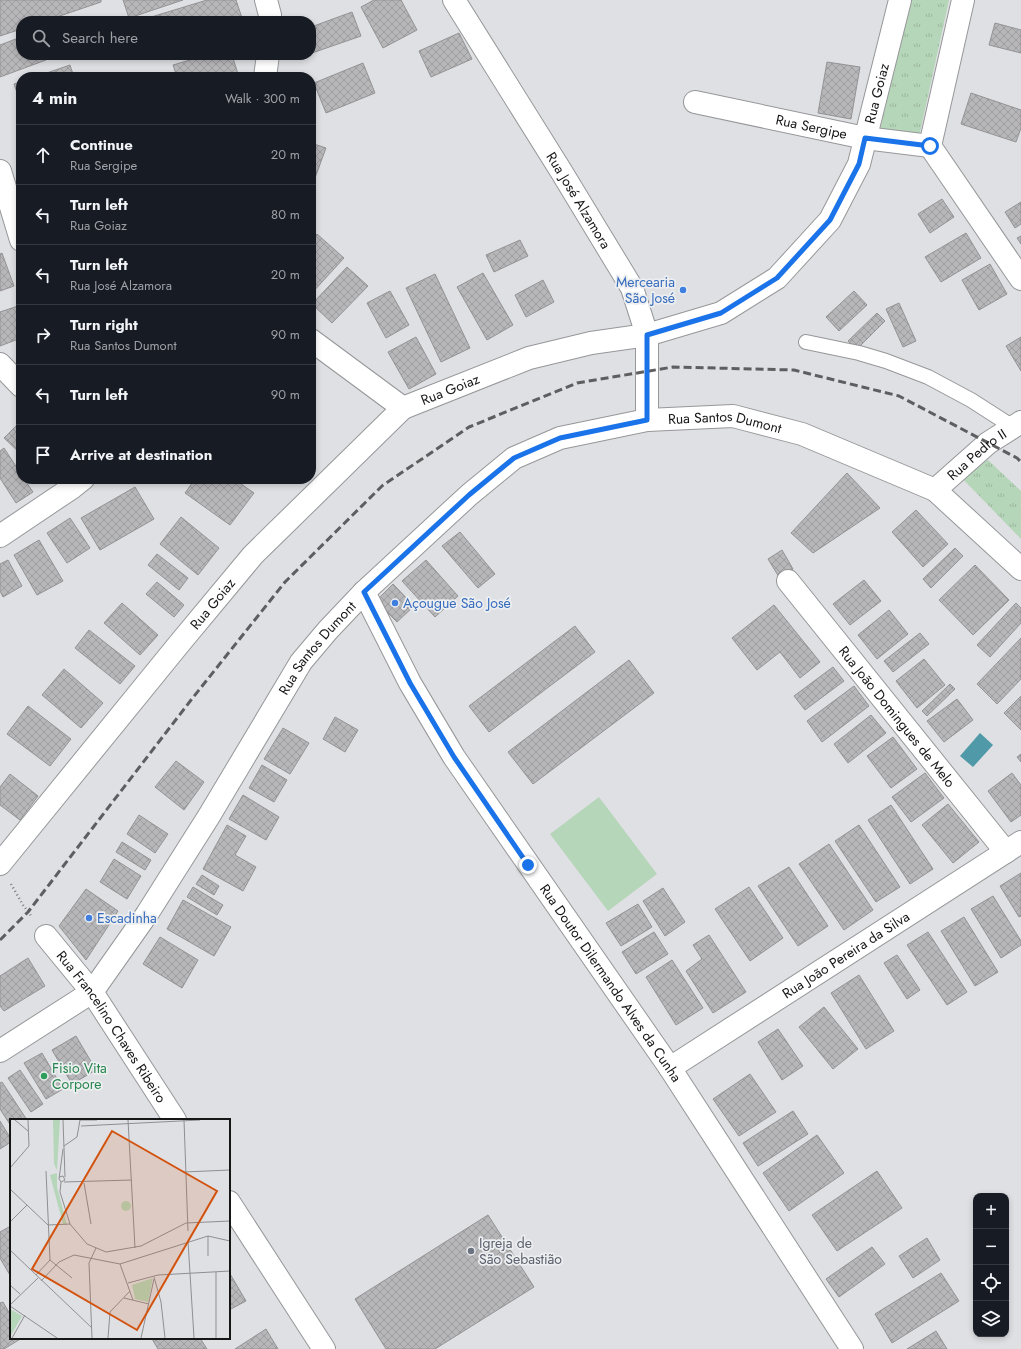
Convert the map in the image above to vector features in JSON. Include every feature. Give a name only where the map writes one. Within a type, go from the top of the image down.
[{"type":"street","points":[[266,0],[270,16]]},
{"type":"street","name":"Rua José Alzamora","points":[[454,0],[632,288],[647,335],[647,420]]},
{"type":"street","name":"Rua Goiaz","points":[[4,871],[179,644],[253,556],[403,408],[528,358],[591,343],[647,335],[721,313],[777,278],[830,220],[859,164],[900,0]]},
{"type":"street","points":[[964,0],[930,146],[1021,279]]},
{"type":"street","points":[[266,72],[267,60]]},
{"type":"street","name":"Rua Sergipe","points":[[695,102],[865,138],[930,146]]},
{"type":"street","points":[[0,172],[16,224]]},
{"type":"street","points":[[316,344],[403,408]]},
{"type":"street","points":[[0,364],[16,381]]},
{"type":"street","name":"Rua Santos Dumont","points":[[0,1051],[92,992],[147,914],[180,862],[301,662],[328,630],[364,592],[469,495],[514,458],[560,438],[647,420],[733,416],[802,434],[935,490],[1021,569]]},
{"type":"street","name":"Rua Pedro II","points":[[935,490],[988,443],[1017,425]]},
{"type":"street","points":[[0,536],[77,484]]},
{"type":"street","name":"Rua João Domingues de Melo","points":[[788,581],[1014,847]]},
{"type":"street","name":"Rua Doutor Dilermando Alves da Cunha","points":[[364,592],[410,683],[454,757],[670,1068],[852,1349]]},
{"type":"street","name":"Rua João Pereira da Silva","points":[[670,1068],[1014,847]]},
{"type":"street","name":"Rua Francelino Chaves Ribeiro","points":[[46,936],[92,992],[174,1119]]},
{"type":"street","points":[[230,1204],[324,1349]]},
{"type":"lane","points":[[806,342],[879,359],[928,377],[1017,425]]},
{"type":"path","points":[[4,871],[28,912]]},
{"type":"green space","points":[[910,0],[949,0],[919,137],[880,130]]},
{"type":"green space","points":[[988,460],[1021,491],[1021,539],[956,472]]},
{"type":"green space","points":[[599,797],[657,874],[608,911],[550,834]]},
{"type":"water","points":[[980,733],[993,745],[973,767],[960,756]]},
{"type":"building","points":[[0,0],[101,0],[101,2],[60,16],[16,16],[16,31],[0,36]]},
{"type":"building","points":[[123,0],[183,0],[135,16],[128,16]]},
{"type":"building","points":[[207,0],[236,0],[241,16],[155,16]]},
{"type":"building","points":[[374,0],[401,0],[417,30],[383,48],[361,7]]},
{"type":"building","points":[[352,12],[361,36],[316,52],[316,25]]},
{"type":"building","points":[[995,23],[1021,30],[1021,53],[989,45]]},
{"type":"building","points":[[459,33],[472,59],[431,77],[419,51]]},
{"type":"building","points":[[16,39],[16,60],[46,60],[0,77],[0,45]]},
{"type":"building","points":[[190,60],[234,60],[237,72],[175,72],[173,65]]},
{"type":"building","points":[[827,62],[860,67],[851,119],[818,113]]},
{"type":"building","points":[[363,63],[375,93],[326,113],[316,88],[316,82]]},
{"type":"building","points":[[70,65],[72,72],[50,72]]},
{"type":"building","points":[[971,93],[1021,110],[1021,128],[1016,142],[961,124]]},
{"type":"building","points":[[316,145],[326,148],[316,175]]},
{"type":"building","points":[[942,199],[954,217],[930,233],[918,214]]},
{"type":"building","points":[[1021,202],[1021,224],[1015,228],[1005,212]]},
{"type":"building","points":[[966,233],[981,258],[941,282],[925,257]]},
{"type":"building","points":[[317,234],[344,258],[316,289]]},
{"type":"building","points":[[1021,236],[1021,244],[1017,238]]},
{"type":"building","points":[[520,240],[528,256],[494,272],[486,255]]},
{"type":"building","points":[[2,253],[14,286],[0,291],[0,254]]},
{"type":"building","points":[[990,264],[1007,294],[979,310],[962,280]]},
{"type":"building","points":[[347,267],[368,286],[332,323],[316,308],[316,300]]},
{"type":"building","points":[[483,273],[513,325],[487,340],[457,287]]},
{"type":"building","points":[[435,274],[470,348],[441,362],[406,288]]},
{"type":"building","points":[[543,280],[554,302],[526,317],[515,295]]},
{"type":"building","points":[[390,291],[409,325],[386,338],[367,303]]},
{"type":"building","points":[[854,291],[867,305],[839,331],[826,317]]},
{"type":"building","points":[[899,303],[916,341],[903,347],[886,309]]},
{"type":"building","points":[[16,307],[16,340],[0,346],[0,312]]},
{"type":"building","points":[[877,313],[885,321],[857,349],[848,341]]},
{"type":"building","points":[[416,337],[436,374],[409,389],[388,352]]},
{"type":"building","points":[[1021,337],[1021,371],[1006,346]]},
{"type":"building","points":[[16,426],[16,449],[4,438]]},
{"type":"building","points":[[4,448],[16,466],[16,484],[27,484],[33,492],[16,503],[0,478],[0,451]]},
{"type":"building","points":[[847,473],[880,508],[813,553],[791,533]]},
{"type":"building","points":[[191,484],[241,484],[254,493],[230,525],[185,493]]},
{"type":"building","points":[[135,487],[154,519],[100,550],[81,518]]},
{"type":"building","points":[[916,510],[948,544],[923,567],[892,532]]},
{"type":"building","points":[[181,517],[219,548],[198,575],[160,544]]},
{"type":"building","points":[[70,518],[90,548],[67,563],[47,533]]},
{"type":"building","points":[[460,532],[495,574],[478,588],[442,546]]},
{"type":"building","points":[[39,540],[63,581],[37,595],[14,555]]},
{"type":"building","points":[[955,548],[963,556],[931,588],[923,579]]},
{"type":"building","points":[[782,550],[793,569],[779,577],[768,559]]},
{"type":"building","points":[[157,554],[188,578],[179,590],[148,565]]},
{"type":"building","points":[[8,560],[22,586],[3,597],[0,591],[0,564]]},
{"type":"building","points":[[426,560],[458,596],[435,617],[402,581]]},
{"type":"building","points":[[975,565],[1009,600],[973,635],[939,600]]},
{"type":"building","points":[[864,580],[881,601],[850,625],[833,604]]},
{"type":"building","points":[[157,582],[184,605],[174,617],[146,594]]},
{"type":"building","name":"Açougue São José","points":[[393,584],[414,606],[397,622],[376,601]]},
{"type":"building","points":[[122,603],[158,635],[140,655],[104,623]]},
{"type":"building","points":[[1016,603],[1021,608],[1021,623],[990,657],[977,645]]},
{"type":"building","points":[[774,605],[820,662],[800,678],[780,652],[757,670],[732,638]]},
{"type":"building","points":[[889,610],[908,634],[877,659],[858,635]]},
{"type":"building","points":[[575,626],[595,652],[489,732],[469,706]]},
{"type":"building","points":[[89,630],[135,666],[120,684],[75,648]]},
{"type":"building","points":[[920,633],[929,644],[893,672],[884,661]]},
{"type":"building","points":[[1021,638],[1021,679],[997,704],[977,684]]},
{"type":"building","points":[[924,659],[945,685],[917,708],[896,681]]},
{"type":"building","points":[[629,660],[654,693],[533,784],[508,752]]},
{"type":"building","points":[[833,667],[844,681],[805,710],[794,696]]},
{"type":"building","points":[[64,669],[103,703],[81,728],[42,695]]},
{"type":"building","points":[[950,684],[955,689],[927,716],[922,711]]},
{"type":"building","points":[[854,686],[869,706],[822,742],[807,721]]},
{"type":"building","points":[[1021,696],[1021,730],[1004,713]]},
{"type":"building","points":[[957,699],[973,720],[944,742],[927,721]]},
{"type":"building","points":[[28,706],[71,739],[50,766],[7,734]]},
{"type":"building","points":[[871,715],[886,733],[848,763],[834,744]]},
{"type":"building","points":[[335,717],[358,730],[345,752],[323,739]]},
{"type":"building","points":[[283,728],[309,743],[290,774],[264,759]]},
{"type":"building","points":[[893,737],[917,769],[891,788],[867,756]]},
{"type":"building","points":[[1021,754],[1021,762],[1017,757]]},
{"type":"building","points":[[176,761],[204,782],[184,810],[155,787]]},
{"type":"building","points":[[262,765],[287,780],[274,802],[249,788]]},
{"type":"building","points":[[925,773],[944,798],[911,822],[892,797]]},
{"type":"building","points":[[1012,773],[1021,785],[1021,815],[1011,822],[988,791]]},
{"type":"building","points":[[10,774],[38,796],[20,820],[0,805],[0,787]]},
{"type":"building","points":[[243,795],[279,817],[266,840],[229,819]]},
{"type":"building","points":[[948,804],[979,842],[953,863],[922,825]]},
{"type":"building","points":[[891,805],[933,869],[910,884],[868,820]]},
{"type":"building","points":[[139,815],[168,834],[155,853],[127,834]]},
{"type":"building","points":[[227,825],[246,836],[235,855],[256,867],[243,891],[203,869]]},
{"type":"building","points":[[859,825],[900,887],[876,902],[835,841]]},
{"type":"building","points":[[122,842],[151,860],[145,870],[116,852]]},
{"type":"building","points":[[829,844],[873,910],[844,930],[799,864]]},
{"type":"building","points":[[114,859],[141,876],[127,899],[100,882]]},
{"type":"building","points":[[789,867],[828,926],[798,946],[758,886]]},
{"type":"building","points":[[1021,873],[1021,916],[1019,917],[1000,886]]},
{"type":"building","points":[[202,875],[219,886],[214,895],[196,884]]},
{"type":"building","points":[[193,887],[223,905],[217,915],[187,897]]},
{"type":"building","points":[[749,887],[783,938],[750,961],[715,909]]},
{"type":"building","points":[[663,888],[685,922],[665,936],[643,901]]},
{"type":"building","name":"Escadinha","points":[[86,889],[118,911],[86,960],[59,926]]},
{"type":"building","points":[[993,896],[1021,941],[1021,945],[1001,958],[971,909]]},
{"type":"building","points":[[183,900],[231,927],[214,956],[167,929]]},
{"type":"building","points":[[638,904],[652,927],[621,946],[606,923]]},
{"type":"building","points":[[964,917],[998,972],[975,986],[941,931]]},
{"type":"building","points":[[654,932],[668,954],[636,974],[622,952]]},
{"type":"building","points":[[928,932],[967,992],[947,1005],[907,945]]},
{"type":"building","points":[[709,935],[746,992],[713,1013],[686,971],[702,959],[693,945]]},
{"type":"building","points":[[160,937],[198,960],[182,988],[143,964]]},
{"type":"building","points":[[897,955],[920,990],[907,999],[884,963]]},
{"type":"building","points":[[28,958],[45,986],[4,1011],[0,1006],[0,976]]},
{"type":"building","points":[[672,960],[703,1008],[676,1025],[646,977]]},
{"type":"building","points":[[859,975],[894,1031],[866,1049],[831,993]]},
{"type":"building","points":[[824,1007],[858,1049],[833,1069],[799,1027]]},
{"type":"building","points":[[778,1029],[803,1066],[782,1080],[758,1042]]},
{"type":"building","points":[[76,1036],[96,1070],[72,1084],[52,1050]]},
{"type":"building","name":"Fisio Vita Corpore","points":[[42,1053],[63,1089],[46,1099],[24,1063]]},
{"type":"building","points":[[20,1070],[43,1104],[31,1112],[8,1078]]},
{"type":"building","points":[[750,1074],[776,1112],[739,1136],[713,1099]]},
{"type":"building","points":[[2,1082],[26,1119],[10,1119],[10,1124],[0,1109],[0,1083]]},
{"type":"building","points":[[793,1111],[808,1134],[758,1166],[743,1143]]},
{"type":"building","points":[[0,1121],[10,1137],[10,1143],[0,1149]]},
{"type":"building","points":[[817,1135],[844,1173],[789,1211],[763,1173]]},
{"type":"building","points":[[877,1171],[902,1208],[837,1251],[812,1215]]},
{"type":"building","name":"Igreja de São Sebastião","points":[[488,1215],[534,1287],[435,1349],[386,1349],[355,1299]]},
{"type":"building","points":[[9,1227],[10,1229],[10,1275],[0,1258],[0,1232]]},
{"type":"building","points":[[927,1238],[940,1260],[913,1278],[899,1256]]},
{"type":"building","points":[[872,1247],[885,1264],[839,1297],[826,1279]]},
{"type":"building","points":[[941,1273],[959,1301],[892,1343],[875,1314]]},
{"type":"building","points":[[230,1274],[246,1301],[230,1309]]},
{"type":"building","points":[[3,1302],[10,1314],[10,1339],[20,1339],[4,1349],[0,1349],[0,1303]]},
{"type":"building","points":[[266,1329],[278,1349],[235,1349]]},
{"type":"building","points":[[936,1331],[947,1349],[907,1349]]},
{"type":"building","points":[[152,1339],[201,1339],[207,1349],[158,1349]]},
{"type":"railway","points":[[0,940],[28,912],[191,700],[285,582],[382,486],[469,427],[577,383],[673,367],[794,370],[899,396],[1017,458],[1021,462]]},
{"type":"place","name":"Mercearia São José","points":[[683,290]]},
{"type":"place","name":"Açougue São José","points":[[395,603]]},
{"type":"place","name":"Escadinha","points":[[89,918]]},
{"type":"place","name":"Fisio Vita Corpore","points":[[44,1076]]},
{"type":"place","name":"Igreja de São Sebastião","points":[[471,1251]]},
{"type":"route","points":[[528,865],[454,757],[410,683],[364,592],[469,495],[514,458],[560,438],[647,420],[647,335],[721,313],[777,278],[830,220],[859,164],[865,138],[930,146]]}]
